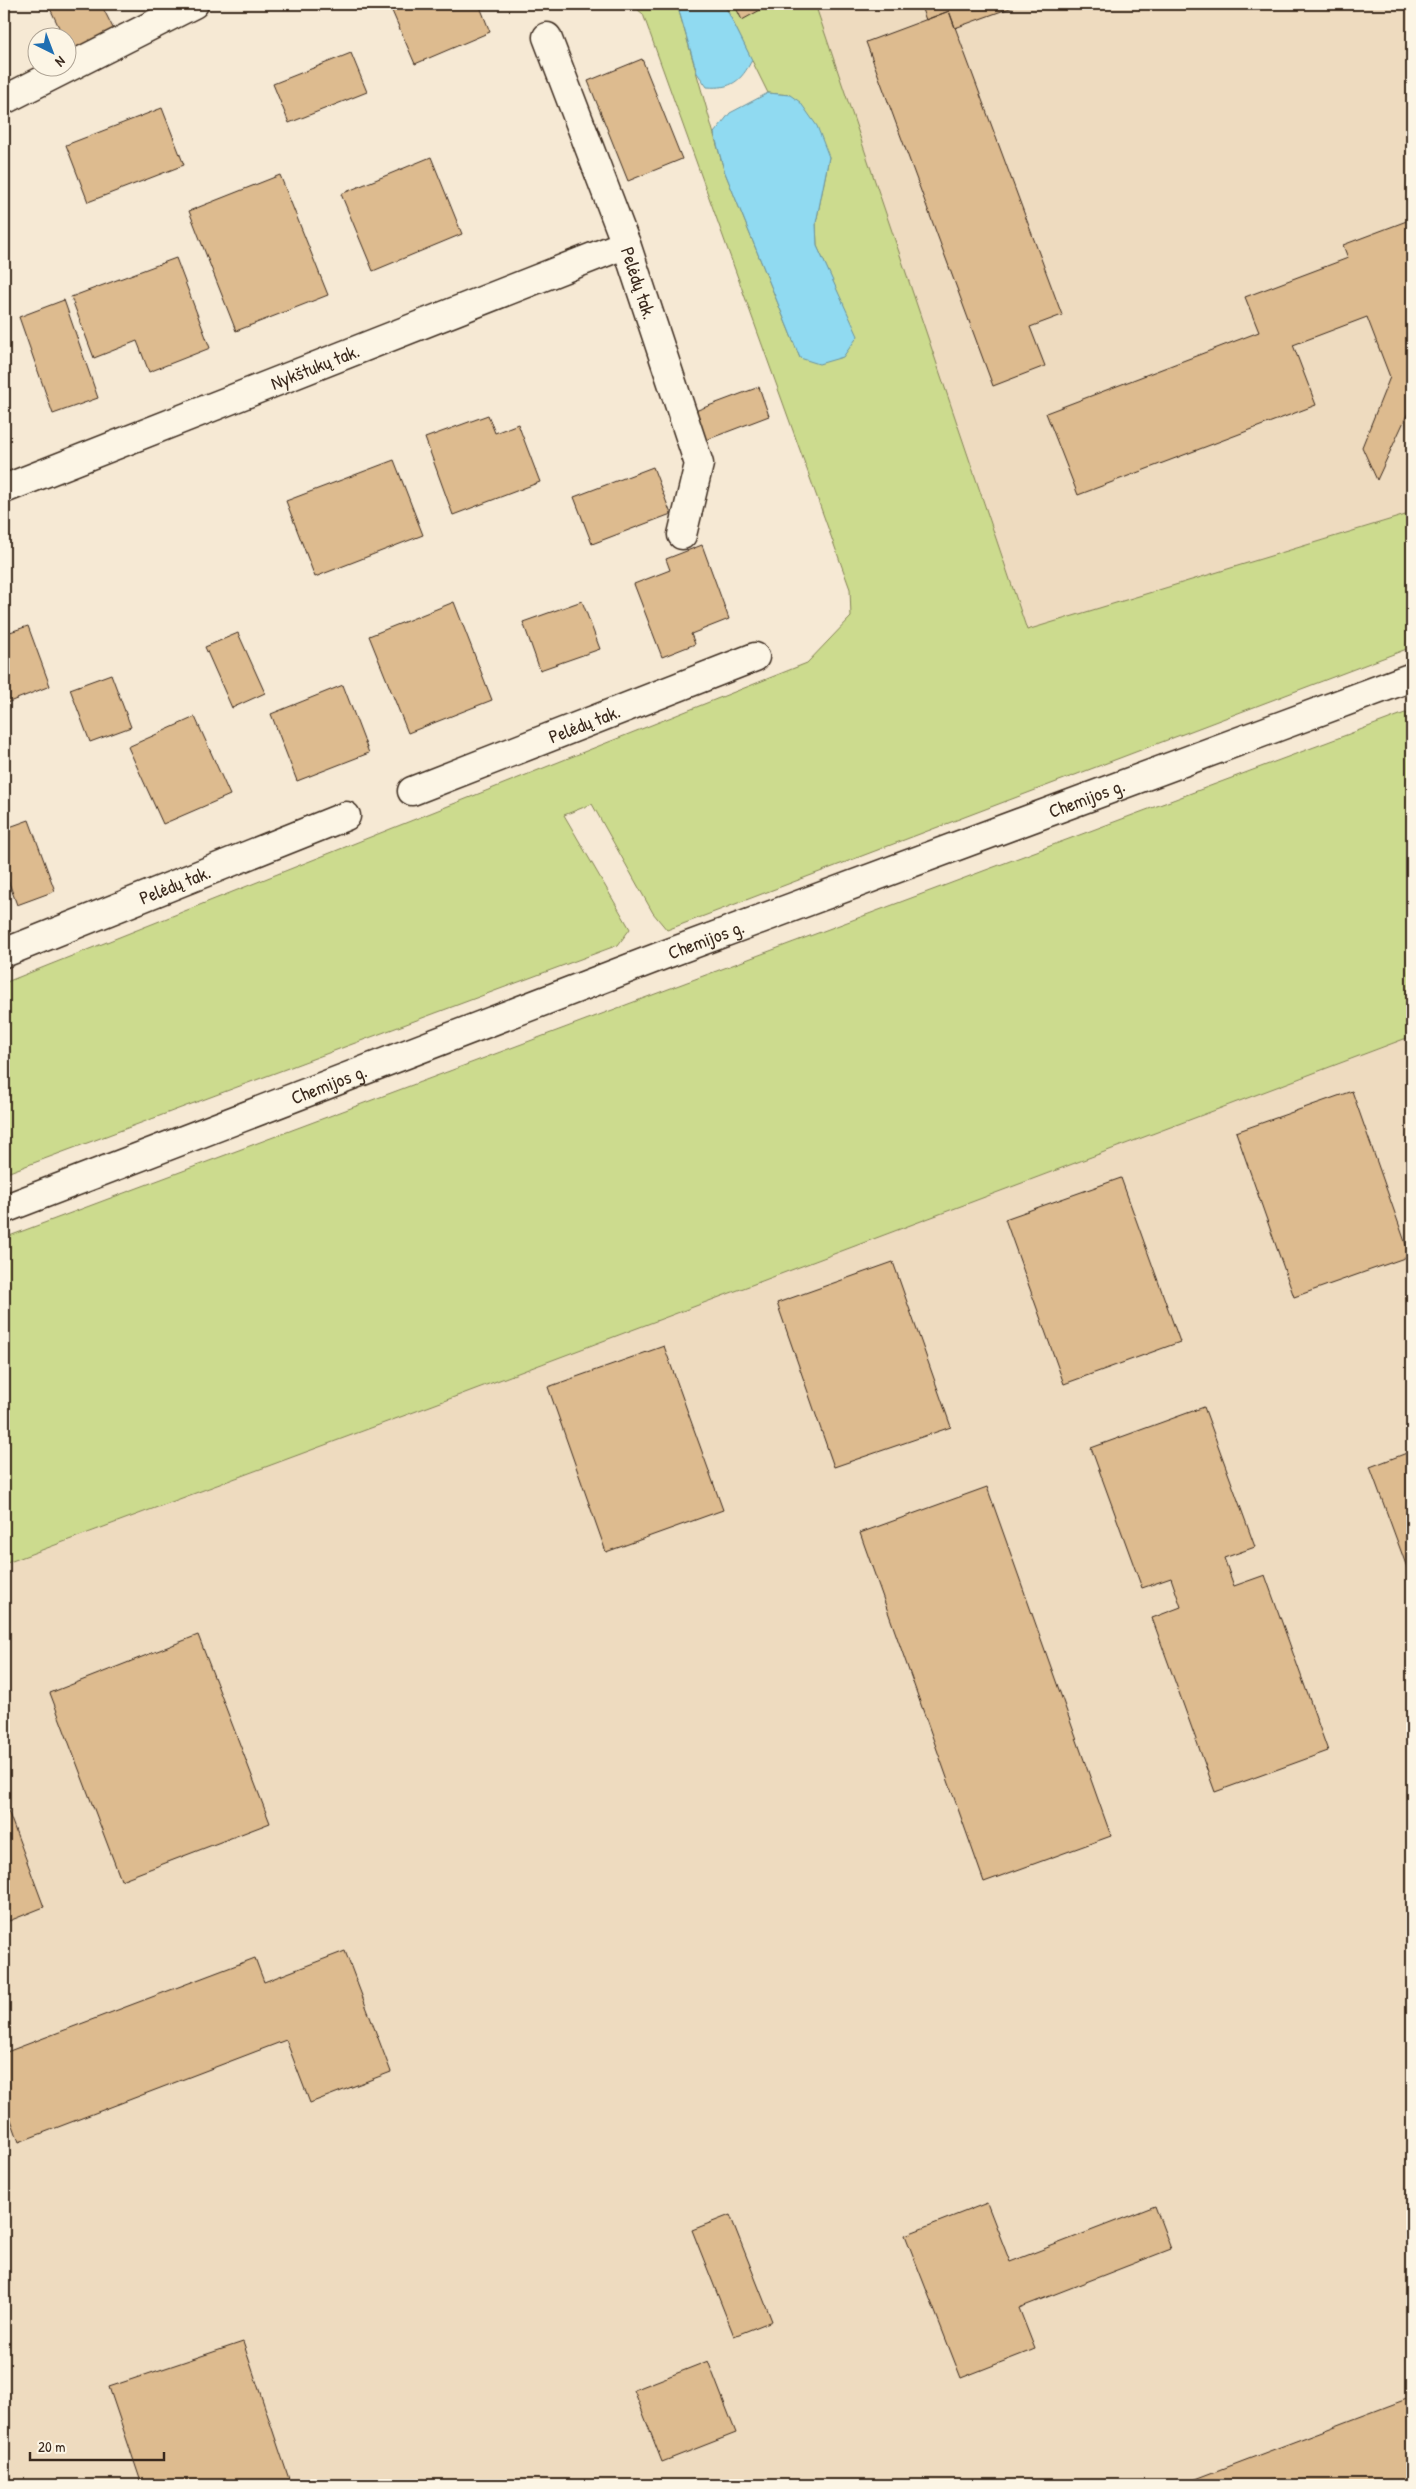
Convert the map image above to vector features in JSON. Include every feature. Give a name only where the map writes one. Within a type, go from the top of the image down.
[{"type":"street","points":[[4,100],[194,4]]},
{"type":"street","name":"Pelėdų tak.","points":[[547,37],[626,244],[699,464],[682,535]]},
{"type":"street","name":"Nykštukų tak.","points":[[4,489],[626,244]]},
{"type":"street","name":"Pelėdų tak.","points":[[412,791],[755,657]]},
{"type":"street","name":"Chemijos g.","points":[[4,1209],[670,953],[1412,677]]},
{"type":"street","name":"Pelėdų tak.","points":[[4,954],[346,816]]},
{"type":"shaded area","points":[[815,4],[1412,4],[1412,513],[1027,631]]},
{"type":"shaded area","points":[[1412,1036],[1412,2485],[4,2485],[4,1564],[449,1399]]},
{"type":"green space","points":[[631,4],[677,4],[724,170],[800,358],[857,336],[817,246],[816,223],[829,157],[790,95],[768,93],[724,4],[815,4],[1027,630],[1412,513],[1412,647],[667,930],[653,913],[592,804],[564,815],[630,929],[618,945],[4,1174],[4,983],[807,663],[851,617],[850,589],[643,14]]},
{"type":"green space","points":[[1405,713],[1412,716],[1412,1036],[449,1399],[4,1564],[4,1238]]},
{"type":"water","points":[[677,4],[724,4],[752,60],[744,73],[735,82],[723,87],[707,87],[697,73]]},
{"type":"water","points":[[768,93],[790,95],[800,102],[817,126],[829,157],[816,223],[817,246],[858,336],[843,357],[819,364],[800,358],[724,170],[714,133],[730,113]]},
{"type":"building","points":[[48,4],[101,4],[114,30],[78,48],[78,28],[59,28]]},
{"type":"building","points":[[389,4],[479,4],[490,32],[415,64]]},
{"type":"building","points":[[734,4],[771,4],[742,20]]},
{"type":"building","points":[[920,4],[1021,4],[955,28],[949,11],[926,20]]},
{"type":"building","points":[[949,11],[1062,315],[1030,327],[1045,366],[993,386],[866,42]]},
{"type":"building","points":[[351,53],[367,92],[289,123],[273,84]]},
{"type":"building","points":[[642,59],[682,159],[628,181],[588,81]]},
{"type":"building","points":[[162,108],[184,165],[88,202],[66,145]]},
{"type":"building","points":[[431,157],[462,234],[373,271],[341,194]]},
{"type":"building","points":[[280,175],[328,295],[236,331],[189,211]]},
{"type":"building","points":[[1412,219],[1412,404],[1377,480],[1362,447],[1390,377],[1367,317],[1293,345],[1316,405],[1078,495],[1046,413],[1259,332],[1245,297],[1348,258],[1343,245]]},
{"type":"building","points":[[176,258],[210,348],[149,372],[137,341],[94,358],[71,297]]},
{"type":"building","points":[[64,300],[98,398],[53,414],[19,317]]},
{"type":"building","points":[[759,387],[769,416],[698,443],[687,414]]},
{"type":"building","points":[[488,415],[495,433],[518,424],[540,482],[453,515],[425,438]]},
{"type":"building","points":[[394,460],[423,535],[315,577],[286,501]]},
{"type":"building","points":[[653,467],[671,514],[592,544],[574,497]]},
{"type":"building","points":[[702,545],[729,619],[691,634],[695,644],[662,657],[634,584],[670,570],[666,559]]},
{"type":"building","points":[[582,601],[600,649],[540,670],[523,622]]},
{"type":"building","points":[[454,602],[492,700],[408,733],[369,636]]},
{"type":"building","points":[[28,626],[50,686],[4,704],[4,634]]},
{"type":"building","points":[[238,633],[265,693],[232,708],[205,647]]},
{"type":"building","points":[[111,674],[131,727],[90,742],[70,689]]},
{"type":"building","points":[[343,685],[369,753],[297,781],[271,714]]},
{"type":"building","points":[[195,717],[230,795],[163,824],[128,747]]},
{"type":"building","points":[[29,820],[55,891],[17,905],[4,869],[4,829]]},
{"type":"building","points":[[1352,1091],[1410,1256],[1294,1297],[1236,1132]]},
{"type":"building","points":[[1121,1178],[1180,1342],[1064,1384],[1005,1219]]},
{"type":"building","points":[[893,1262],[951,1427],[834,1467],[777,1303]]},
{"type":"building","points":[[664,1346],[723,1510],[606,1552],[548,1387]]},
{"type":"building","points":[[1204,1407],[1255,1547],[1224,1558],[1234,1586],[1265,1575],[1328,1751],[1215,1792],[1152,1618],[1181,1607],[1171,1578],[1142,1588],[1091,1448]]},
{"type":"building","points":[[1412,1451],[1412,1581],[1370,1467]]},
{"type":"building","points":[[987,1487],[1111,1836],[984,1882],[860,1533]]},
{"type":"building","points":[[198,1635],[270,1823],[121,1880],[50,1693]]},
{"type":"building","points":[[4,1800],[44,1907],[4,1923]]},
{"type":"building","points":[[345,1951],[391,2072],[310,2103],[286,2040],[19,2142],[4,2100],[4,2053],[255,1958],[264,1982]]},
{"type":"building","points":[[987,2203],[1010,2262],[1155,2206],[1171,2249],[1019,2308],[1035,2349],[961,2378],[905,2235]]},
{"type":"building","points":[[730,2215],[772,2321],[734,2336],[692,2230]]},
{"type":"building","points":[[243,2342],[291,2485],[142,2485],[109,2387]]},
{"type":"building","points":[[708,2361],[736,2433],[662,2462],[634,2390]]},
{"type":"building","points":[[1412,2397],[1412,2485],[1180,2485]]}]
